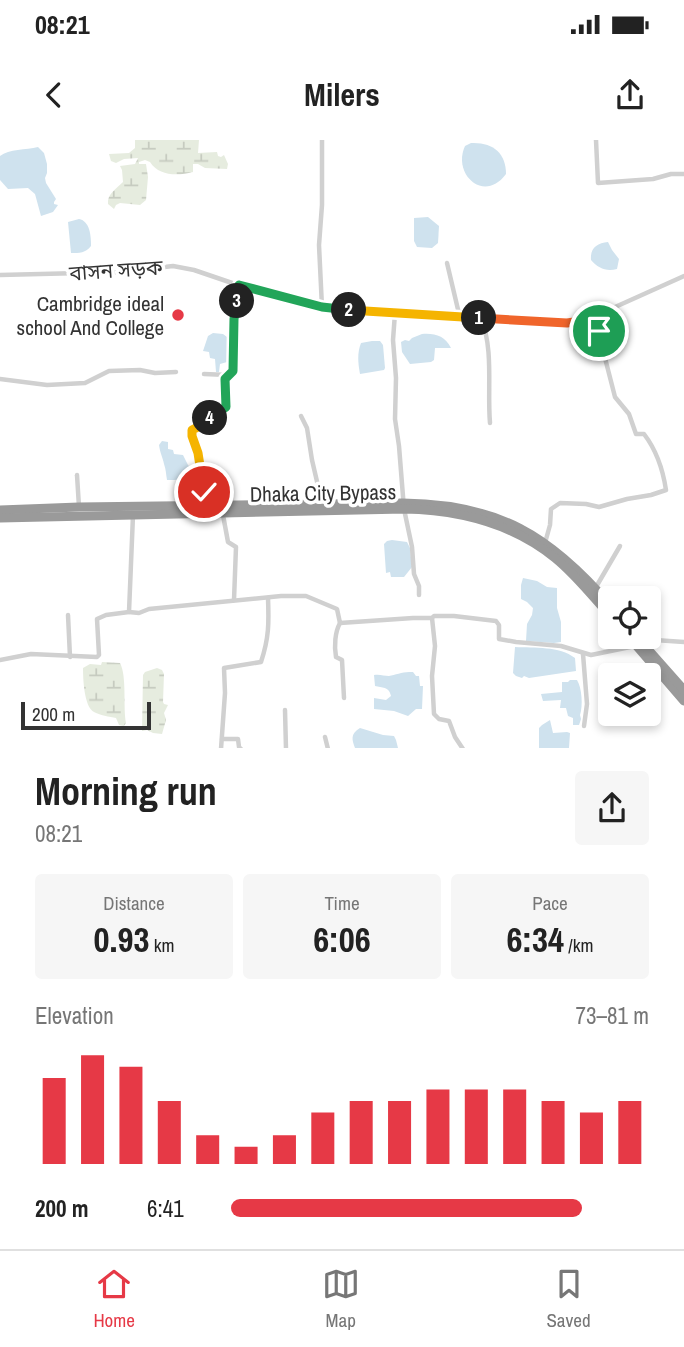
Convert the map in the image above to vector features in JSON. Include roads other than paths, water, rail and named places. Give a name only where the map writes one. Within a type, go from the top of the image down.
[{"type":"highway","points":[[0,510],[322,504],[448,505],[494,517],[523,529],[579,571],[598,591]]},
{"type":"highway","name":"Dhaka City Bypass","points":[[0,518],[403,506],[447,512],[472,517],[519,534],[541,547],[556,558],[598,603]]},
{"type":"highway","points":[[644,649],[684,701]]},
{"type":"highway","points":[[646,649],[684,690]]},
{"type":"street","points":[[322,140],[319,245],[322,307]]},
{"type":"street","points":[[596,140],[598,183],[684,174]]},
{"type":"street","points":[[446,263],[460,318]]},
{"type":"street","name":"বাসন সড়ক","points":[[0,275],[122,272],[173,266],[322,307],[567,323],[595,319]]},
{"type":"street","points":[[545,543],[551,525],[551,509],[560,503],[599,507],[666,490],[658,458],[648,438],[644,434],[636,434],[629,414],[615,397],[595,319],[604,312],[684,276]]},
{"type":"street","points":[[205,507],[202,473],[192,430],[226,407],[225,379],[233,371],[235,362],[234,319],[239,285]]},
{"type":"street","points":[[395,313],[395,419],[400,446],[403,506],[419,595]]},
{"type":"street","points":[[481,318],[488,349],[490,423]]},
{"type":"street","points":[[0,379],[47,385],[85,383],[109,371],[176,372]]},
{"type":"street","points":[[204,374],[229,375]]},
{"type":"street","points":[[301,416],[307,428],[322,504]]},
{"type":"street","points":[[77,475],[79,508]]},
{"type":"street","points":[[223,513],[228,542],[236,547],[234,600]]},
{"type":"street","points":[[129,612],[132,514]]},
{"type":"street","points":[[595,588],[620,545]]},
{"type":"street","points":[[0,660],[31,654],[97,657],[97,619],[106,615],[234,600],[306,597],[337,609],[340,622],[335,631],[335,651],[336,657],[342,660],[344,698]]},
{"type":"street","points":[[221,748],[224,668],[261,662],[270,628],[268,598]]},
{"type":"street","points":[[68,615],[70,657]]},
{"type":"street","points":[[340,622],[454,616],[496,621],[499,625],[499,639],[561,646],[591,654],[609,649]]},
{"type":"street","points":[[432,618],[435,646],[432,676],[434,714],[439,719],[449,721],[463,748]]},
{"type":"street","points":[[661,640],[684,642]]},
{"type":"street","points":[[583,653],[587,704],[584,726]]},
{"type":"street","points":[[285,709],[286,748]]},
{"type":"street","points":[[325,737],[328,748]]},
{"type":"street","points":[[222,739],[238,739],[240,748]]},
{"type":"water","points":[[471,143],[486,144],[501,155],[506,174],[497,183],[480,186],[466,175],[462,156],[465,146]]},
{"type":"water","points":[[38,147],[44,153],[47,164],[46,183],[56,199],[54,204],[58,205],[53,212],[41,216],[35,194],[28,188],[8,189],[0,180],[0,156]]},
{"type":"water","points":[[428,217],[439,226],[438,243],[432,248],[417,247],[414,241],[414,218]]},
{"type":"water","points":[[79,219],[88,226],[91,246],[80,253],[71,253],[68,222]]},
{"type":"water","points":[[608,242],[619,259],[617,269],[602,269],[591,260],[595,247]]},
{"type":"water","points":[[213,333],[227,337],[227,362],[220,364],[219,372],[216,372],[215,359],[210,358],[209,352],[203,351],[208,336]]},
{"type":"water","points":[[422,334],[439,336],[451,348],[435,348],[434,360],[431,362],[410,364],[402,352],[401,342]]},
{"type":"water","points":[[380,341],[383,345],[385,368],[360,374],[358,358],[361,343]]},
{"type":"water","points":[[162,441],[168,442],[168,449],[173,450],[174,454],[183,455],[195,473],[194,477],[167,480],[159,445]]},
{"type":"water","points":[[392,540],[407,542],[410,548],[412,567],[404,577],[391,577],[390,572],[386,573],[384,544]]},
{"type":"water","points":[[523,578],[557,588],[561,642],[526,641],[527,624],[533,608],[521,599]]},
{"type":"water","points":[[515,647],[562,651],[575,658],[576,671],[529,678],[516,676],[513,673]]},
{"type":"water","points":[[413,672],[419,676],[420,686],[423,686],[422,709],[416,709],[408,716],[374,709],[374,698],[386,700],[391,696],[387,689],[375,686],[374,675],[389,676]]},
{"type":"water","points":[[577,680],[581,692],[579,725],[573,725],[573,718],[568,716],[566,708],[560,708],[561,700],[543,701],[541,694],[562,692],[562,682]]},
{"type":"water","points":[[550,720],[553,733],[570,733],[569,748],[539,748],[539,728]]},
{"type":"water","points":[[360,728],[394,736],[398,748],[355,748],[353,737]]},
{"type":"place","name":"Cambridge ideal school And College","points":[[178,315]]}]
